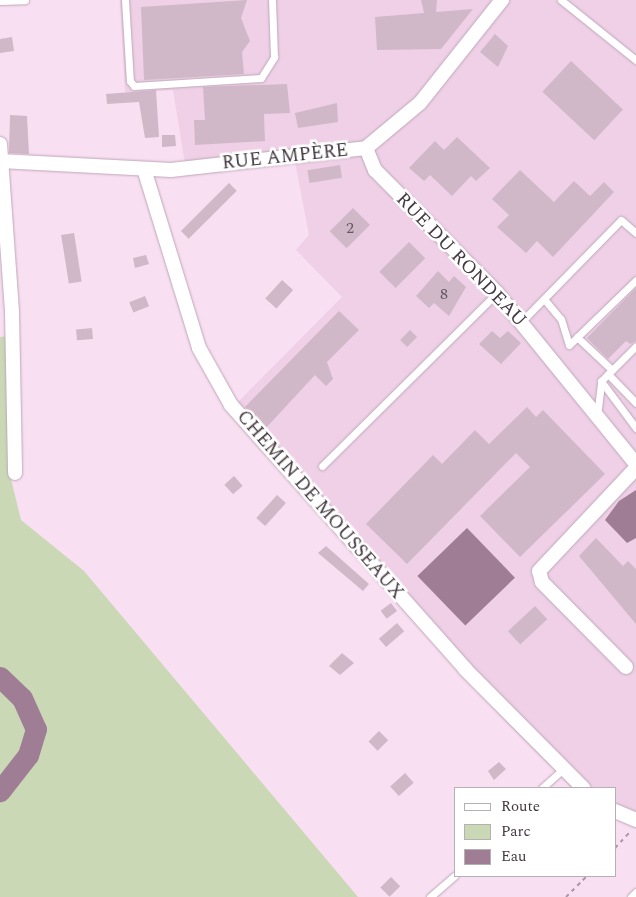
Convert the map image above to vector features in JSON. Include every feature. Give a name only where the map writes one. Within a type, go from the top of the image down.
[{"type":"street","name":"RUE AMPÈRE","points":[[1,161],[144,169],[366,148],[420,103],[502,0]]},
{"type":"street","points":[[0,144],[12,312],[15,472]]},
{"type":"street","name":"RUE DU RONDEAU","points":[[366,148],[375,170],[498,293],[522,321],[596,419],[636,464]]},
{"type":"street","name":"CHEMIN DE MOUSSEAUX","points":[[144,169],[199,348],[231,404],[465,669],[582,787]]},
{"type":"street","points":[[626,667],[542,582],[539,571],[636,468]]},
{"type":"street","points":[[616,811],[636,820]]},
{"type":"lane","points":[[0,1],[24,0]]},
{"type":"lane","points":[[125,0],[130,81],[134,86],[261,78],[274,57],[272,0]]},
{"type":"lane","points":[[561,0],[636,60]]},
{"type":"lane","points":[[522,321],[621,220],[636,233]]},
{"type":"lane","points":[[544,300],[561,319],[569,345],[636,280]]},
{"type":"lane","points":[[322,466],[498,293]]},
{"type":"lane","points":[[577,337],[636,403]]},
{"type":"lane","points":[[596,419],[601,381],[636,346]]},
{"type":"lane","points":[[601,381],[636,427]]},
{"type":"lane","points":[[543,787],[562,769]]},
{"type":"lane","points":[[430,897],[454,876]]},
{"type":"lane","points":[[631,897],[636,892]]},
{"type":"path","points":[[616,847],[636,826]]},
{"type":"path","points":[[566,897],[586,877]]},
{"type":"shaded area","points":[[120,0],[636,0],[636,829],[616,819],[616,787],[571,787],[504,720],[228,412],[342,297],[296,250],[309,235],[295,162],[187,176],[173,90],[125,92]]},
{"type":"green space","points":[[9,336],[9,471],[21,520],[84,571],[358,897],[0,897],[0,337]]},
{"type":"water","points":[[636,490],[636,538],[627,543],[605,520],[619,501]]},
{"type":"water","points":[[467,528],[515,578],[465,626],[417,576]]},
{"type":"building","points":[[247,0],[241,18],[250,41],[242,52],[244,74],[144,80],[141,7]]},
{"type":"building","points":[[421,0],[437,0],[436,12],[473,9],[441,49],[377,50],[375,17],[424,13]]},
{"type":"building","points":[[495,34],[508,46],[498,67],[480,52]]},
{"type":"building","points":[[12,37],[14,51],[0,53],[0,39]]},
{"type":"building","points":[[571,61],[623,109],[594,140],[542,92]]},
{"type":"building","points":[[287,84],[290,113],[264,114],[265,141],[195,145],[194,120],[205,120],[203,87]]},
{"type":"building","points":[[156,90],[159,137],[145,138],[139,102],[107,104],[106,94]]},
{"type":"building","points":[[337,103],[338,122],[298,128],[295,113]]},
{"type":"building","points":[[10,115],[27,116],[29,154],[9,153]]},
{"type":"building","points":[[162,135],[175,135],[176,146],[162,147]]},
{"type":"building","points":[[457,137],[490,168],[476,181],[471,176],[452,196],[430,175],[424,181],[409,168],[435,141],[444,150]]},
{"type":"building","points":[[340,165],[342,178],[309,183],[307,170]]},
{"type":"building","points":[[520,170],[554,202],[574,181],[590,196],[604,182],[614,192],[553,257],[537,241],[526,253],[497,227],[509,215],[492,199]]},
{"type":"building","points":[[229,183],[237,191],[189,239],[181,231]]},
{"type":"building","points":[[353,208],[370,225],[347,248],[330,231]]},
{"type":"building","points":[[74,233],[82,281],[69,283],[61,235]]},
{"type":"building","points":[[409,242],[425,258],[396,288],[379,272]]},
{"type":"building","points":[[146,255],[149,264],[135,268],[133,258]]},
{"type":"building","points":[[438,271],[449,282],[454,276],[466,287],[449,316],[434,303],[429,308],[416,296]]},
{"type":"building","points":[[282,280],[293,290],[276,309],[265,299]]},
{"type":"building","points":[[636,288],[636,341],[630,344],[626,341],[608,359],[587,338]]},
{"type":"building","points":[[145,296],[149,306],[133,313],[129,302]]},
{"type":"building","points":[[339,311],[359,330],[327,362],[333,379],[326,386],[315,375],[265,429],[245,407]]},
{"type":"building","points":[[92,328],[93,339],[77,340],[76,329]]},
{"type":"building","points":[[410,330],[417,337],[407,347],[400,340]]},
{"type":"building","points":[[492,331],[500,338],[508,331],[521,343],[501,364],[479,344]]},
{"type":"building","points":[[527,407],[536,417],[543,410],[605,474],[520,557],[480,516],[530,467],[516,453],[407,564],[366,524],[433,455],[442,464],[475,430],[489,444]]},
{"type":"building","points":[[234,476],[243,486],[233,494],[224,485]]},
{"type":"building","points":[[277,495],[286,503],[265,526],[256,518]]},
{"type":"building","points":[[596,538],[623,566],[628,561],[636,569],[636,624],[579,556]]},
{"type":"building","points":[[326,546],[369,584],[363,591],[318,553]]},
{"type":"building","points":[[391,603],[397,611],[387,619],[381,611]]},
{"type":"building","points":[[535,606],[547,619],[520,644],[508,631]]},
{"type":"building","points":[[397,623],[404,631],[386,647],[379,639]]},
{"type":"building","points":[[342,653],[354,663],[340,675],[329,666]]},
{"type":"building","points":[[379,731],[388,740],[378,751],[368,742]]},
{"type":"building","points":[[499,762],[506,769],[494,780],[488,771]]},
{"type":"building","points":[[405,773],[414,783],[399,796],[390,786]]},
{"type":"building","points":[[391,877],[400,886],[390,897],[380,888]]},
{"type":"waterway","points":[[0,677],[22,698],[36,729],[28,755],[0,791]]}]
